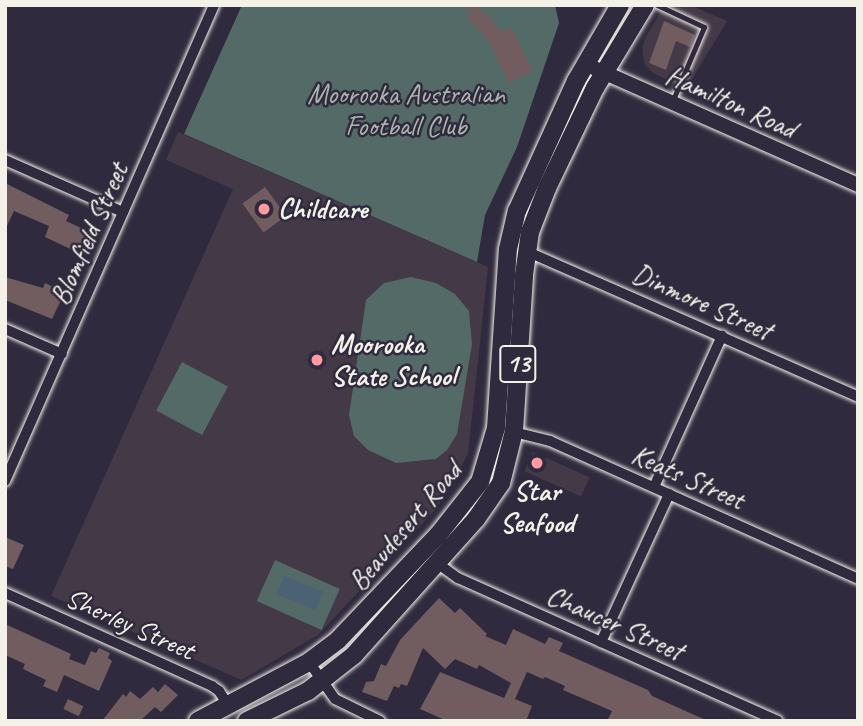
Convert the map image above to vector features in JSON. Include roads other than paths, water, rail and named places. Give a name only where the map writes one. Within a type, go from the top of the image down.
[{"type":"highway","name":"Beaudesert Road","points":[[198,721],[309,662],[363,616],[466,503],[487,465],[496,428],[511,231],[528,184],[585,64],[620,5]]},
{"type":"highway","name":"Beaudesert Road","points":[[247,721],[320,683],[354,655],[437,563],[496,492],[507,467],[514,431],[526,251],[547,188],[603,72],[655,7]]},
{"type":"street","name":"Blomfield Street","points":[[5,481],[214,5]]},
{"type":"street","name":"Hamilton Road","points":[[585,64],[858,185]]},
{"type":"street","points":[[5,160],[123,212]]},
{"type":"street","name":"Dinmore Street","points":[[526,251],[858,397]]},
{"type":"street","points":[[5,329],[62,354]]},
{"type":"street","points":[[654,487],[722,336]]},
{"type":"street","name":"Keats Street","points":[[496,428],[550,441],[858,579]]},
{"type":"street","points":[[601,642],[669,494]]},
{"type":"street","name":"Chaucer Street","points":[[437,563],[458,578],[778,721]]},
{"type":"street","name":"Sherley Street","points":[[5,593],[212,686],[228,705]]},
{"type":"street","points":[[309,662],[320,683],[335,699],[380,721]]},
{"type":"lane","points":[[655,7],[704,27],[672,102]]},
{"type":"water","points":[[284,576],[323,592],[315,610],[277,595]]},
{"type":"place","name":"Childcare","points":[[264,209]]},
{"type":"place","name":"Moorooka State School","points":[[317,360]]},
{"type":"place","name":"Star Seafood","points":[[537,463]]},
{"type":"park label","name":"Moorooka Australian Football Club","points":[[406,110]]}]
